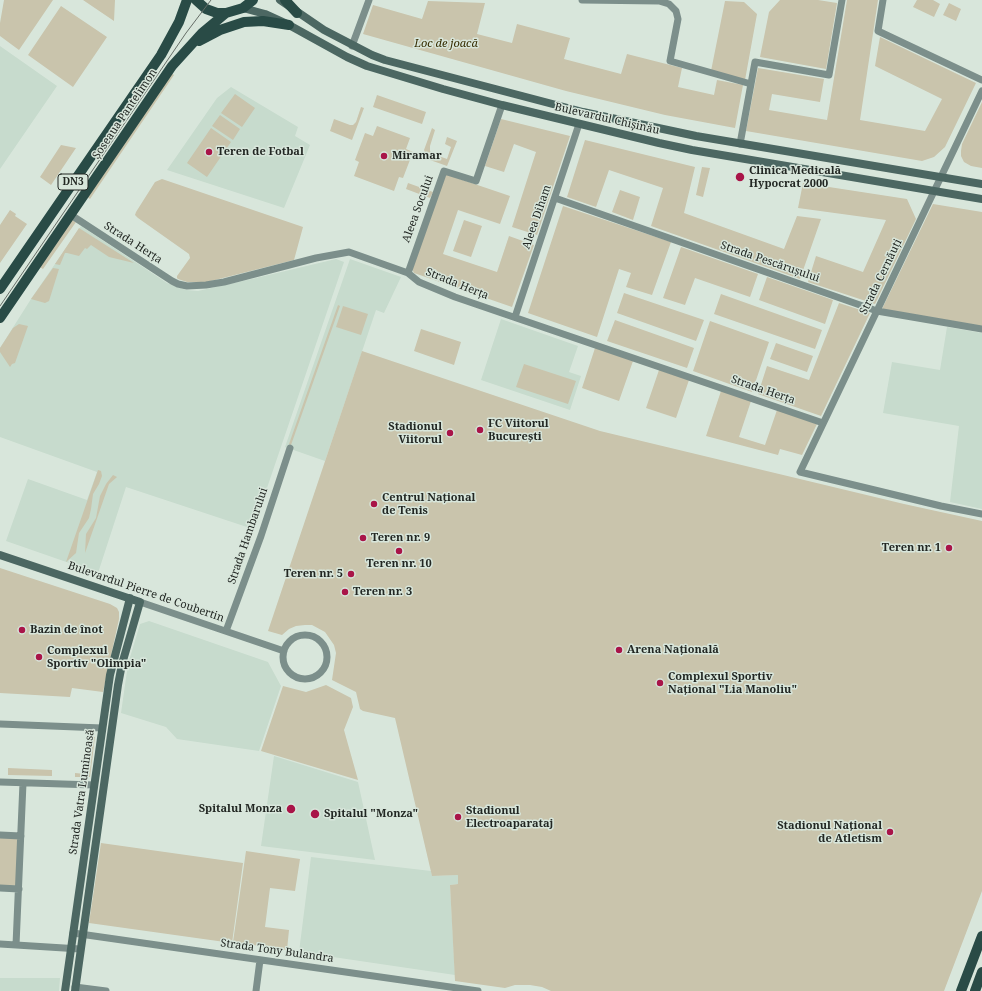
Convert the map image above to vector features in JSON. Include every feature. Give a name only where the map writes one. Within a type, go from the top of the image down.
[{"type":"main road","name":"Șoseaua Pantelimon","points":[[0,289],[161,55],[179,22],[187,0]]},
{"type":"main road","name":"DN3","points":[[196,0],[206,9],[216,13],[235,12],[253,0]]},
{"type":"main road","name":"Bulevardul Chișinău","points":[[280,0],[297,13],[352,46],[385,60],[583,112],[663,130],[740,144],[982,184]]},
{"type":"main road","points":[[285,0],[297,13]]},
{"type":"main road","name":"Bulevardul Chișinău","points":[[243,8],[265,14],[289,25],[347,57],[367,66],[502,105],[659,143],[704,152],[982,199]]},
{"type":"main road","name":"Șoseaua Pantelimon","points":[[0,318],[172,66],[190,45],[226,13]]},
{"type":"main road","points":[[190,45],[220,30],[244,22],[263,21],[289,25]]},
{"type":"main road","name":"Bulevardul Pierre de Coubertin","points":[[0,555],[140,602]]},
{"type":"main road","name":"Strada Vatra Luminoasă","points":[[65,991],[111,668],[130,598]]},
{"type":"main road","name":"Strada Vatra Luminoasă","points":[[75,989],[120,673],[140,602]]},
{"type":"main road","points":[[103,719],[113,720]]},
{"type":"main road","points":[[961,991],[982,936]]},
{"type":"main road","points":[[975,991],[982,972]]},
{"type":"street","points":[[352,46],[369,0]]},
{"type":"street","points":[[582,0],[657,1],[669,4],[678,15],[670,62],[751,84]]},
{"type":"street","points":[[740,144],[756,62],[829,75],[842,0]]},
{"type":"street","points":[[883,0],[878,31],[982,80]]},
{"type":"street","points":[[289,25],[297,13]]},
{"type":"street","name":"Strada Cernăuți","points":[[982,91],[800,472],[941,506],[982,514]]},
{"type":"street","name":"Aleea Socului","points":[[408,273],[444,171],[476,181],[502,105]]},
{"type":"street","name":"Aleea Diham","points":[[515,317],[579,124]]},
{"type":"street","name":"Strada Pescărușului","points":[[555,198],[877,311],[982,329]]},
{"type":"street","name":"Strada Herța","points":[[71,215],[172,281],[182,285],[206,285],[224,282],[316,258],[350,252],[408,273],[419,282],[449,294],[823,423]]},
{"type":"street","name":"Strada Hambarului","points":[[226,631],[290,448]]},
{"type":"street","name":"Bulevardul Pierre de Coubertin","points":[[140,602],[284,651]]},
{"type":"street","points":[[310,636],[316,639],[325,648],[327,654],[325,667],[321,672],[311,678],[305,679],[295,677],[286,669],[284,663],[284,651],[292,640],[298,637],[310,636]]},
{"type":"street","points":[[0,724],[102,728]]},
{"type":"street","points":[[0,782],[94,785]]},
{"type":"street","points":[[16,945],[23,783]]},
{"type":"street","points":[[0,835],[21,836]]},
{"type":"street","points":[[0,888],[18,889]]},
{"type":"street","name":"Strada Tony Bulandra","points":[[73,933],[478,991]]},
{"type":"street","points":[[0,944],[71,948],[80,950]]},
{"type":"street","points":[[256,991],[260,960]]},
{"type":"street","points":[[75,989],[106,991]]},
{"type":"shaded area","points":[[0,46],[57,86],[0,169]]},
{"type":"shaded area","points":[[231,87],[298,127],[295,136],[310,145],[284,208],[167,170],[217,98]]},
{"type":"shaded area","points":[[81,226],[167,283],[186,290],[198,291],[336,259],[344,262],[253,529],[126,487],[98,573],[6,541],[28,479],[87,500],[97,472],[0,437],[0,348],[31,299]]},
{"type":"shaded area","points":[[350,259],[401,277],[384,313],[376,310],[325,461],[285,447]]},
{"type":"shaded area","points":[[501,319],[578,346],[569,372],[581,376],[570,410],[481,380]]},
{"type":"shaded area","points":[[947,327],[982,333],[982,509],[950,502],[959,426],[883,413],[892,362],[940,370]]},
{"type":"shaded area","points":[[149,621],[268,662],[281,686],[259,751],[177,739],[166,727],[121,713],[128,664],[140,624]]},
{"type":"shaded area","name":"Spitalul \"Monza\"","points":[[274,756],[358,782],[375,860],[261,846]]},
{"type":"shaded area","points":[[311,857],[431,871],[432,876],[458,875],[458,884],[450,885],[455,975],[299,952]]},
{"type":"shaded area","points":[[0,978],[60,978],[59,991],[0,991]]},
{"type":"green space","points":[[4,0],[53,0],[19,50],[0,36],[0,23]]},
{"type":"green space","points":[[83,0],[115,0],[114,21]]},
{"type":"green space","points":[[780,0],[818,0],[837,3],[826,69],[760,57],[769,12]]},
{"type":"green space","points":[[847,0],[878,0],[860,120],[925,131],[942,99],[875,66],[880,37],[976,83],[945,147],[934,157],[922,161],[746,131],[758,68],[824,79],[820,102],[772,94],[769,110],[827,120]]},
{"type":"green space","points":[[917,0],[933,0],[940,4],[934,17],[913,7]]},
{"type":"green space","name":"Loc de joacă","points":[[428,1],[485,3],[477,34],[512,43],[517,24],[570,38],[564,59],[621,74],[627,54],[682,68],[678,87],[714,95],[717,80],[743,85],[735,128],[665,115],[566,91],[363,34],[373,5],[422,19]]},
{"type":"green space","points":[[725,1],[744,2],[757,14],[745,80],[711,71]]},
{"type":"green space","points":[[949,3],[961,9],[956,21],[943,15]]},
{"type":"green space","points":[[61,6],[107,37],[73,87],[28,55]]},
{"type":"green space","points":[[170,72],[174,75],[90,199],[86,196]]},
{"type":"green space","points":[[235,94],[255,108],[242,127],[221,113]]},
{"type":"green space","points":[[377,95],[426,112],[422,124],[373,107]]},
{"type":"green space","points":[[982,102],[982,168],[971,166],[964,162],[961,156],[961,151],[962,144]]},
{"type":"green space","points":[[361,107],[364,108],[352,140],[330,131],[334,119],[353,125],[356,122]]},
{"type":"green space","points":[[220,115],[240,129],[233,140],[212,126]]},
{"type":"green space","points":[[501,119],[570,136],[537,235],[512,227],[536,152],[514,144],[504,172],[485,166]]},
{"type":"green space","name":"Miramar","points":[[377,126],[410,138],[406,149],[413,152],[403,178],[399,177],[394,191],[354,176],[359,162],[355,160],[365,133],[373,136]]},
{"type":"green space","name":"Teren de Fotbal","points":[[211,128],[231,142],[207,177],[187,163]]},
{"type":"green space","points":[[432,128],[435,130],[430,146],[430,151],[433,154],[447,159],[451,147],[445,144],[447,137],[457,141],[447,166],[430,160],[424,150]]},
{"type":"green space","points":[[585,140],[695,167],[684,213],[784,249],[797,216],[821,219],[800,279],[651,226],[663,188],[609,170],[596,207],[567,197]]},
{"type":"green space","points":[[61,145],[76,148],[51,185],[40,177]]},
{"type":"green space","points":[[702,167],[710,168],[703,197],[696,195]]},
{"type":"green space","points":[[445,174],[510,196],[500,224],[458,210],[443,254],[497,272],[509,236],[534,245],[512,307],[414,273],[412,269]]},
{"type":"green space","points":[[162,179],[303,227],[294,260],[207,282],[187,282],[178,279],[177,276],[190,258],[189,254],[135,215],[155,182]]},
{"type":"green space","points":[[408,183],[433,192],[430,198],[406,189]]},
{"type":"green space","points":[[803,183],[907,199],[916,219],[875,304],[808,282],[816,256],[863,272],[886,220],[798,208]]},
{"type":"green space","points":[[620,190],[640,197],[633,220],[612,212]]},
{"type":"green space","points":[[933,204],[982,212],[982,326],[882,309]]},
{"type":"green space","points":[[563,206],[671,242],[652,295],[626,287],[631,273],[619,269],[597,337],[528,313]]},
{"type":"green space","points":[[10,210],[16,214],[15,216],[27,224],[0,263],[0,225]]},
{"type":"green space","points":[[71,219],[76,222],[43,269],[38,266]]},
{"type":"green space","points":[[464,220],[482,226],[471,257],[453,251]]},
{"type":"green space","points":[[79,228],[134,263],[109,257],[91,245],[87,249],[85,248],[79,256],[65,253],[60,265],[55,264]]},
{"type":"green space","points":[[681,247],[758,274],[750,297],[695,278],[685,305],[663,298]]},
{"type":"green space","points":[[53,268],[59,269],[49,301],[45,303],[31,299]]},
{"type":"green space","points":[[767,277],[833,300],[825,324],[759,300]]},
{"type":"green space","points":[[624,293],[704,320],[696,341],[617,313]]},
{"type":"green space","points":[[721,294],[822,330],[815,349],[714,314]]},
{"type":"green space","points":[[839,303],[870,313],[821,416],[758,394],[767,366],[809,380]]},
{"type":"green space","points":[[338,305],[340,306],[291,445],[289,444]]},
{"type":"green space","points":[[343,306],[368,314],[361,335],[336,327]]},
{"type":"green space","points":[[615,320],[694,348],[687,368],[607,341]]},
{"type":"green space","points":[[710,321],[769,342],[752,392],[693,371]]},
{"type":"green space","points":[[19,324],[28,326],[15,363],[10,367],[0,352],[0,348],[13,328]]},
{"type":"green space","points":[[421,329],[461,342],[454,365],[414,351]]},
{"type":"green space","points":[[776,343],[813,356],[807,372],[770,359]]},
{"type":"green space","points":[[595,348],[633,361],[619,401],[582,388]]},
{"type":"green space","name":"Complexul Sportiv Național \"Lia Manoliu\"","points":[[362,351],[600,431],[904,504],[982,521],[982,891],[944,991],[551,991],[542,987],[530,985],[515,985],[505,988],[455,981],[450,885],[458,884],[458,875],[432,876],[395,718],[363,711],[360,709],[356,692],[332,680],[336,653],[334,645],[325,632],[312,625],[296,626],[289,629],[282,635],[268,631]]},
{"type":"green space","points":[[524,364],[576,381],[568,404],[516,387]]},
{"type":"green space","points":[[659,370],[689,380],[676,418],[646,408]]},
{"type":"green space","points":[[721,391],[751,401],[739,437],[765,445],[777,410],[817,424],[802,455],[780,449],[778,455],[706,436]]},
{"type":"green space","points":[[98,470],[101,471],[102,476],[93,494],[89,518],[79,533],[76,553],[66,562]]},
{"type":"green space","points":[[113,475],[117,477],[109,484],[85,553],[86,534],[96,518],[100,496],[106,484]]},
{"type":"green space","points":[[0,568],[110,604],[117,608],[119,612],[119,619],[103,692],[72,688],[70,697],[0,693]]},
{"type":"green space","points":[[326,685],[351,698],[353,707],[344,730],[358,780],[261,751],[283,686],[306,692]]},
{"type":"green space","points":[[89,736],[95,737],[90,777],[75,777],[75,773],[85,774]]},
{"type":"green space","points":[[8,768],[52,770],[52,776],[8,775]]},
{"type":"green space","points":[[0,837],[19,838],[17,886],[0,885]]},
{"type":"green space","points":[[101,843],[243,863],[232,943],[89,923]]},
{"type":"green space","points":[[246,851],[300,859],[295,891],[270,888],[265,927],[289,930],[287,950],[233,942]]},
{"type":"tram line","points":[[0,306],[186,33],[211,0]]},
{"type":"place","name":"Teren de Fotbal","points":[[209,152]]},
{"type":"place","name":"Miramar","points":[[384,156]]},
{"type":"place","name":"Clinica Medicală Hypocrat 2000","points":[[740,177]]},
{"type":"place","name":"FC Viitorul București","points":[[480,430]]},
{"type":"place","name":"Stadionul Viitorul","points":[[450,433]]},
{"type":"place","name":"Centrul Național de Tenis","points":[[374,504]]},
{"type":"place","name":"Teren nr. 9","points":[[363,538]]},
{"type":"place","name":"Teren nr. 1","points":[[949,548]]},
{"type":"place","name":"Teren nr. 10","points":[[399,551]]},
{"type":"place","name":"Teren nr. 5","points":[[351,574]]},
{"type":"place","name":"Teren nr. 3","points":[[345,592]]},
{"type":"place","name":"Bazin de înot","points":[[22,630]]},
{"type":"place","name":"Arena Națională","points":[[619,650]]},
{"type":"place","name":"Complexul Sportiv \"Olimpia\"","points":[[39,657]]},
{"type":"place","name":"Complexul Sportiv Național \"Lia Manoliu\"","points":[[660,683]]},
{"type":"place","name":"Spitalul Monza","points":[[291,809]]},
{"type":"place","name":"Spitalul \"Monza\"","points":[[315,814]]},
{"type":"place","name":"Stadionul Electroaparataj","points":[[458,817]]},
{"type":"place","name":"Stadionul Național de Atletism","points":[[890,832]]}]
